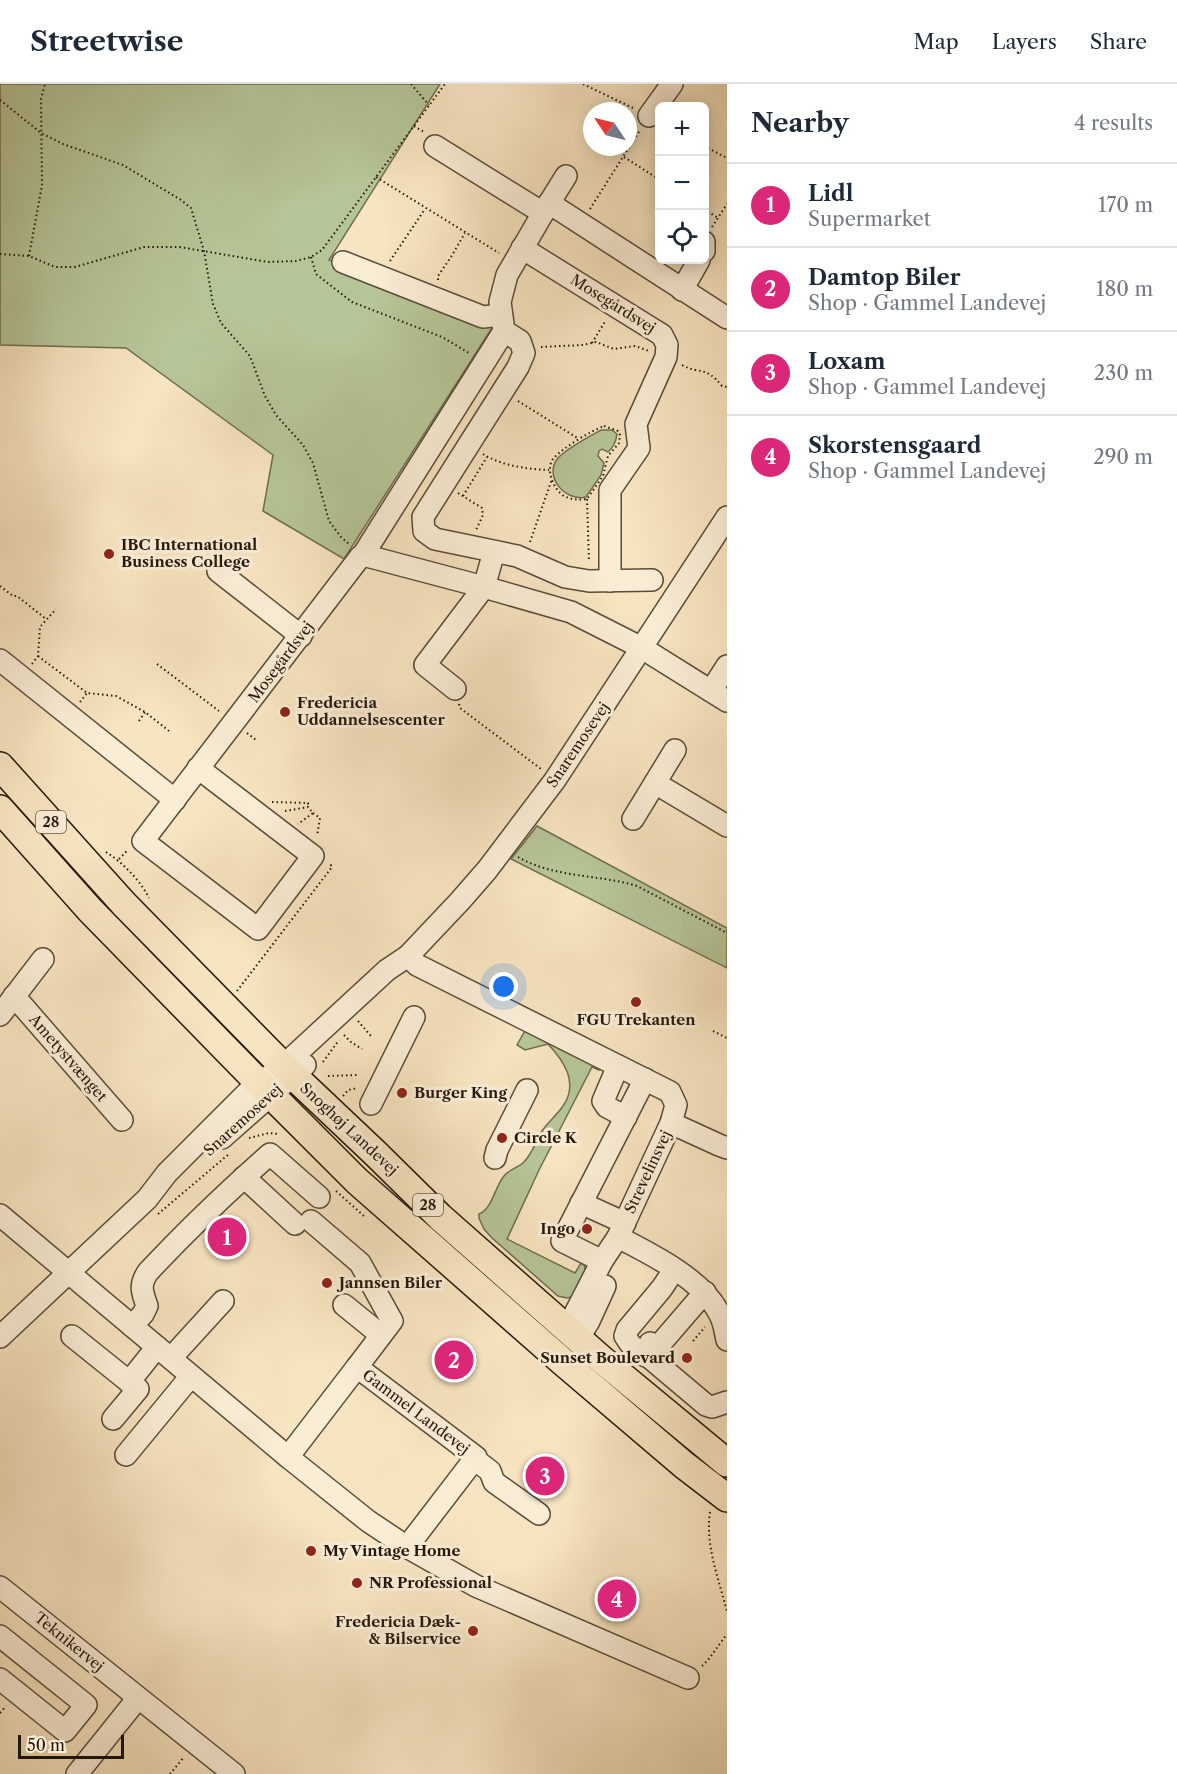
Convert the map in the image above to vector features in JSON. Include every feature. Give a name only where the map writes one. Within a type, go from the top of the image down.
[{"type":"main road","name":"Snoghøj Landevej","points":[[0,766],[124,904],[276,1080],[357,1181],[443,1257],[483,1277],[546,1330],[568,1343],[727,1463]]},
{"type":"main road","name":"Snoghøj Landevej","points":[[0,809],[90,910],[276,1080],[375,1153],[568,1343],[720,1502]]},
{"type":"street","points":[[649,116],[672,84]]},
{"type":"street","points":[[435,146],[546,208],[581,224],[727,318]]},
{"type":"street","name":"Mosegårdsvej","points":[[320,858],[258,929],[143,841],[363,555],[484,363],[502,323],[500,302],[507,275],[566,176]]},
{"type":"street","name":"Mosegårdsvej","points":[[518,256],[615,305],[662,334],[667,345],[666,357]]},
{"type":"street","points":[[343,262],[502,323],[520,341],[524,353],[518,367],[423,518],[424,531],[435,539],[517,556],[565,577],[600,581],[652,580]]},
{"type":"street","points":[[682,290],[697,264]]},
{"type":"street","points":[[600,581],[610,490],[639,448],[636,424],[666,357]]},
{"type":"street","name":"Snaremosevej","points":[[0,1337],[69,1273],[152,1207],[167,1173],[276,1080],[315,1056],[399,971],[408,956],[460,901],[504,849],[555,780],[727,517]]},
{"type":"street","points":[[455,689],[425,665],[484,587],[494,552]]},
{"type":"street","points":[[363,555],[571,612],[642,648],[719,696],[727,666]]},
{"type":"street","points":[[218,571],[301,636]]},
{"type":"street","points":[[0,660],[175,800]]},
{"type":"street","points":[[633,819],[675,750]]},
{"type":"street","points":[[198,768],[281,822],[320,858]]},
{"type":"street","points":[[655,783],[727,826]]},
{"type":"street","points":[[408,956],[417,965],[670,1092],[673,1114],[727,1148]]},
{"type":"street","points":[[0,1014],[43,959]]},
{"type":"street","name":"Ametystvænget","points":[[14,996],[122,1120]]},
{"type":"street","points":[[365,1096],[414,1017]]},
{"type":"street","points":[[618,1066],[603,1101],[607,1107],[626,1117]]},
{"type":"street","points":[[602,1261],[562,1241],[645,1079]]},
{"type":"street","points":[[495,1158],[527,1090]]},
{"type":"street","name":"Strevelinsvej","points":[[568,1343],[602,1261],[622,1230],[673,1114]]},
{"type":"street","points":[[132,1326],[147,1306],[141,1288],[148,1272],[184,1233],[270,1154],[319,1197]]},
{"type":"street","points":[[244,1178],[360,1263],[392,1321],[357,1366]]},
{"type":"street","points":[[582,1203],[705,1292],[720,1314],[727,1340]]},
{"type":"street","points":[[0,1215],[288,1457],[368,1521],[407,1547],[476,1586],[688,1678]]},
{"type":"street","name":"Strevelinsvej","points":[[568,1343],[589,1321],[615,1266],[622,1230]]},
{"type":"street","points":[[674,1270],[627,1330],[625,1336],[629,1344],[643,1356],[649,1357],[706,1405],[712,1407],[727,1402]]},
{"type":"street","points":[[649,1357],[705,1292]]},
{"type":"street","points":[[129,1382],[223,1301]]},
{"type":"street","points":[[344,1305],[381,1335]]},
{"type":"street","points":[[72,1336],[138,1389],[113,1419]]},
{"type":"street","name":"Gammel Landevej","points":[[288,1457],[357,1366],[476,1457],[407,1547]]},
{"type":"street","points":[[126,1455],[191,1376]]},
{"type":"street","points":[[474,1459],[490,1471],[494,1482],[539,1515]]},
{"type":"street","name":"Teknikervej","points":[[0,1588],[234,1774]]},
{"type":"street","points":[[0,1636],[86,1705],[65,1731],[0,1679]]},
{"type":"street","points":[[77,1774],[138,1698]]},
{"type":"path","points":[[29,256],[42,185],[41,99],[45,84]]},
{"type":"path","points":[[411,84],[429,105]]},
{"type":"path","points":[[0,254],[29,256],[55,267],[75,267],[144,247],[180,247],[268,262],[296,261],[311,257],[322,250],[445,84]]},
{"type":"path","points":[[581,224],[649,116],[583,84]]},
{"type":"path","points":[[0,100],[41,133],[63,144],[123,165],[181,200],[190,208],[204,251],[213,304],[221,323],[250,356],[265,396],[276,415],[303,445],[313,463],[329,521],[341,537],[363,555]]},
{"type":"path","points":[[709,148],[727,158]]},
{"type":"path","points":[[623,157],[655,177]]},
{"type":"path","points":[[376,177],[465,232],[518,256]]},
{"type":"path","points":[[709,235],[727,204]]},
{"type":"path","points":[[384,278],[389,264],[426,208]]},
{"type":"path","points":[[706,210],[718,218]]},
{"type":"path","points":[[431,297],[438,282],[438,276],[465,232]]},
{"type":"path","points":[[311,257],[316,274],[352,302],[442,337],[484,363]]},
{"type":"path","points":[[592,343],[615,305]]},
{"type":"path","points":[[524,353],[544,346],[582,345],[596,342],[614,349],[634,346],[666,357],[687,368],[714,375],[722,386],[727,387]]},
{"type":"path","points":[[503,391],[579,439]]},
{"type":"path","points":[[587,499],[579,500],[563,495],[549,470],[553,459],[579,439],[604,426],[618,431],[620,435],[619,443],[606,461],[603,477],[587,499],[600,581]]},
{"type":"path","points":[[469,445],[492,459],[529,469],[549,470]]},
{"type":"path","points":[[463,496],[488,457]]},
{"type":"path","points":[[524,559],[552,479]]},
{"type":"path","points":[[444,484],[482,508],[483,515],[471,547]]},
{"type":"path","points":[[0,586],[13,596],[17,596],[46,620]]},
{"type":"path","points":[[21,677],[38,656],[40,627],[56,609]]},
{"type":"path","points":[[38,656],[87,693],[125,699],[169,731]]},
{"type":"path","points":[[157,664],[256,740]]},
{"type":"path","points":[[455,689],[460,708],[555,780]]},
{"type":"path","points":[[139,722],[145,712]]},
{"type":"path","points":[[234,995],[332,867],[320,858],[320,818],[308,807],[308,802],[267,802],[281,822]]},
{"type":"path","points":[[281,822],[308,807]]},
{"type":"path","points":[[281,822],[313,813]]},
{"type":"path","points":[[504,849],[544,869],[637,886],[727,933]]},
{"type":"path","points":[[358,1021],[371,1036]]},
{"type":"path","points":[[712,1031],[727,1038]]},
{"type":"path","points":[[344,1035],[363,1049]]},
{"type":"path","points":[[328,1076],[357,1075]]},
{"type":"path","points":[[341,1099],[348,1090],[365,1096]]},
{"type":"path","points":[[246,1138],[254,1132]]},
{"type":"path","points":[[152,1207],[204,1177],[232,1151]]},
{"type":"path","points":[[204,1177],[207,1181]]},
{"type":"path","points":[[720,1502],[710,1510],[710,1541],[717,1579],[727,1612]]},
{"type":"path","points":[[688,1678],[708,1660],[727,1634]]},
{"type":"path","points":[[0,1713],[7,1705]]},
{"type":"path","points":[[170,1774],[195,1743]]},
{"type":"green space","points":[[0,84],[440,84],[329,260],[492,328],[344,559],[263,511],[273,455],[126,348],[0,345]]},
{"type":"green space","points":[[601,430],[612,430],[617,434],[608,452],[602,449],[599,451],[598,456],[604,463],[601,475],[586,497],[571,496],[558,486],[553,472],[554,465],[558,458],[567,451]]},
{"type":"green space","points":[[537,826],[727,928],[727,968],[511,859]]},
{"type":"green space","points":[[526,1029],[602,1066],[599,1070],[592,1067],[539,1170],[507,1239],[575,1273],[581,1263],[584,1265],[586,1271],[572,1297],[567,1298],[558,1296],[492,1238],[484,1229],[479,1218],[479,1214],[490,1203],[504,1176],[523,1163],[531,1152],[542,1131],[561,1109],[570,1089],[568,1073],[548,1044],[525,1050],[517,1045]]},
{"type":"place","name":"IBC International Business College","points":[[109,554]]},
{"type":"place","name":"Fredericia Uddannelsescenter","points":[[285,712]]},
{"type":"place","name":"FGU Trekanten","points":[[636,1002]]},
{"type":"place","name":"Burger King","points":[[402,1093]]},
{"type":"place","name":"Circle K","points":[[502,1138]]},
{"type":"place","name":"Ingo","points":[[587,1229]]},
{"type":"place","name":"Lidl","points":[[227,1237]]},
{"type":"place","name":"Jannsen Biler","points":[[327,1283]]},
{"type":"place","name":"Sunset Boulevard","points":[[687,1358]]},
{"type":"place","name":"Damtop Biler","points":[[454,1360]]},
{"type":"place","name":"Loxam","points":[[545,1476]]},
{"type":"place","name":"My Vintage Home","points":[[311,1551]]},
{"type":"place","name":"NR Professional","points":[[357,1583]]},
{"type":"place","name":"Skorstensgaard","points":[[617,1599]]},
{"type":"place","name":"Fredericia Dæk- & Bilservice","points":[[473,1631]]}]
